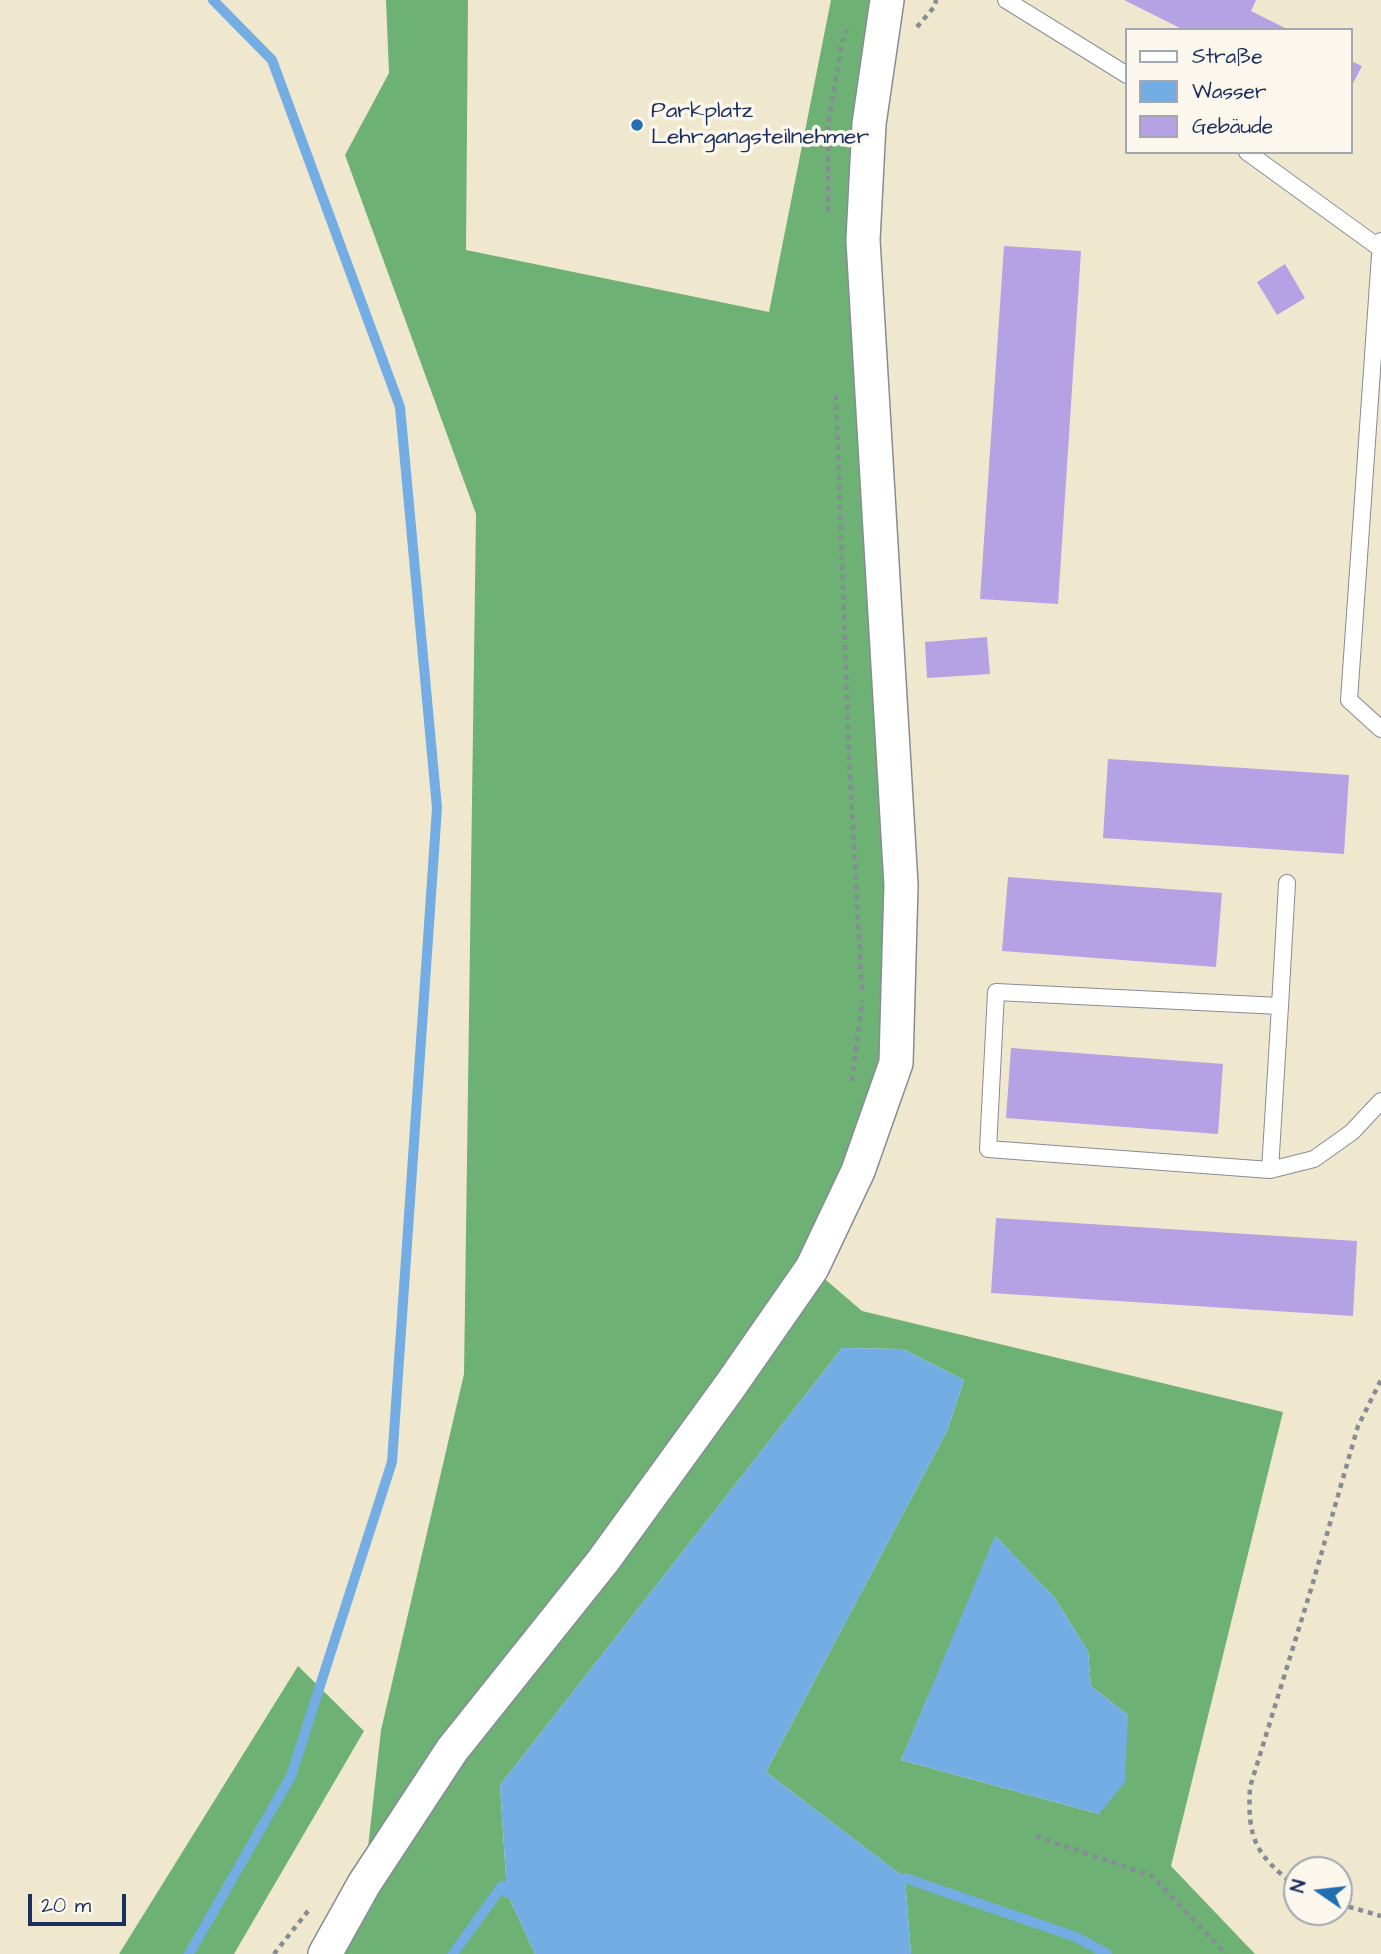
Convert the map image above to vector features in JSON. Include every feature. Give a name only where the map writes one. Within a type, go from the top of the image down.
[{"type":"street","points":[[326,1954],[364,1884],[452,1750],[603,1561],[812,1268],[858,1171],[896,1063],[901,885],[863,240],[869,124],[887,0]]},
{"type":"lane","points":[[1006,0],[1126,74]]},
{"type":"lane","points":[[1250,154],[1380,246],[1349,700],[1381,729]]},
{"type":"lane","points":[[1270,1170],[1287,883]]},
{"type":"lane","points":[[1280,1006],[996,992],[989,1149],[1270,1170],[1314,1159],[1352,1132],[1381,1101]]},
{"type":"path","points":[[914,30],[935,6],[936,0]]},
{"type":"path","points":[[828,215],[828,125],[842,42],[848,29]]},
{"type":"path","points":[[835,385],[849,757],[862,995],[852,1082]]},
{"type":"path","points":[[1283,1876],[1255,1844],[1248,1816],[1250,1787],[1358,1426],[1381,1380]]},
{"type":"path","points":[[1036,1836],[1152,1876],[1226,1954]]},
{"type":"path","points":[[274,1954],[312,1908]]},
{"type":"path","points":[[1353,1908],[1381,1916]]},
{"type":"green space","points":[[386,0],[468,0],[466,250],[769,312],[831,0],[887,0],[869,124],[896,1063],[812,1268],[862,1311],[1283,1412],[1171,1866],[1255,1954],[911,1954],[905,1878],[766,1772],[947,1431],[964,1380],[903,1349],[842,1348],[500,1785],[507,1893],[535,1954],[325,1954],[364,1884],[381,1730],[464,1374],[476,514],[345,155],[389,73]],"holes":[[[996,1537],[1054,1597],[1088,1651],[1091,1686],[1128,1715],[1099,1814],[901,1760]]]},
{"type":"green space","points":[[298,1666],[364,1731],[234,1954],[119,1954]]},
{"type":"water","points":[[842,1348],[903,1349],[964,1380],[947,1431],[766,1772],[905,1878],[911,1954],[535,1954],[507,1893],[500,1785]]},
{"type":"water","points":[[995,1536],[1054,1597],[1088,1651],[1091,1686],[1128,1715],[1125,1782],[1099,1814],[901,1760]]},
{"type":"building","points":[[1124,0],[1256,0],[1251,11],[1285,28],[1180,28]]},
{"type":"building","points":[[1353,62],[1362,66],[1353,83]]},
{"type":"building","points":[[1004,246],[1081,251],[1058,604],[980,599]]},
{"type":"building","points":[[1285,264],[1305,298],[1277,315],[1257,282]]},
{"type":"building","points":[[987,637],[990,674],[927,678],[925,642]]},
{"type":"building","points":[[1108,759],[1349,775],[1344,854],[1103,838]]},
{"type":"building","points":[[1008,877],[1222,893],[1216,967],[1002,951]]},
{"type":"building","points":[[1011,1048],[1223,1064],[1218,1134],[1006,1118]]},
{"type":"building","points":[[996,1218],[1357,1241],[1353,1316],[991,1293]]},
{"type":"waterway","points":[[189,1954],[291,1776],[392,1462],[437,808],[400,407],[272,60],[213,0]]},
{"type":"waterway","points":[[905,1878],[1076,1937],[1107,1954]]},
{"type":"waterway","points":[[453,1954],[502,1886],[507,1893]]},
{"type":"place","name":"Parkplatz Lehrgangsteilnehmer","points":[[637,125]]}]
